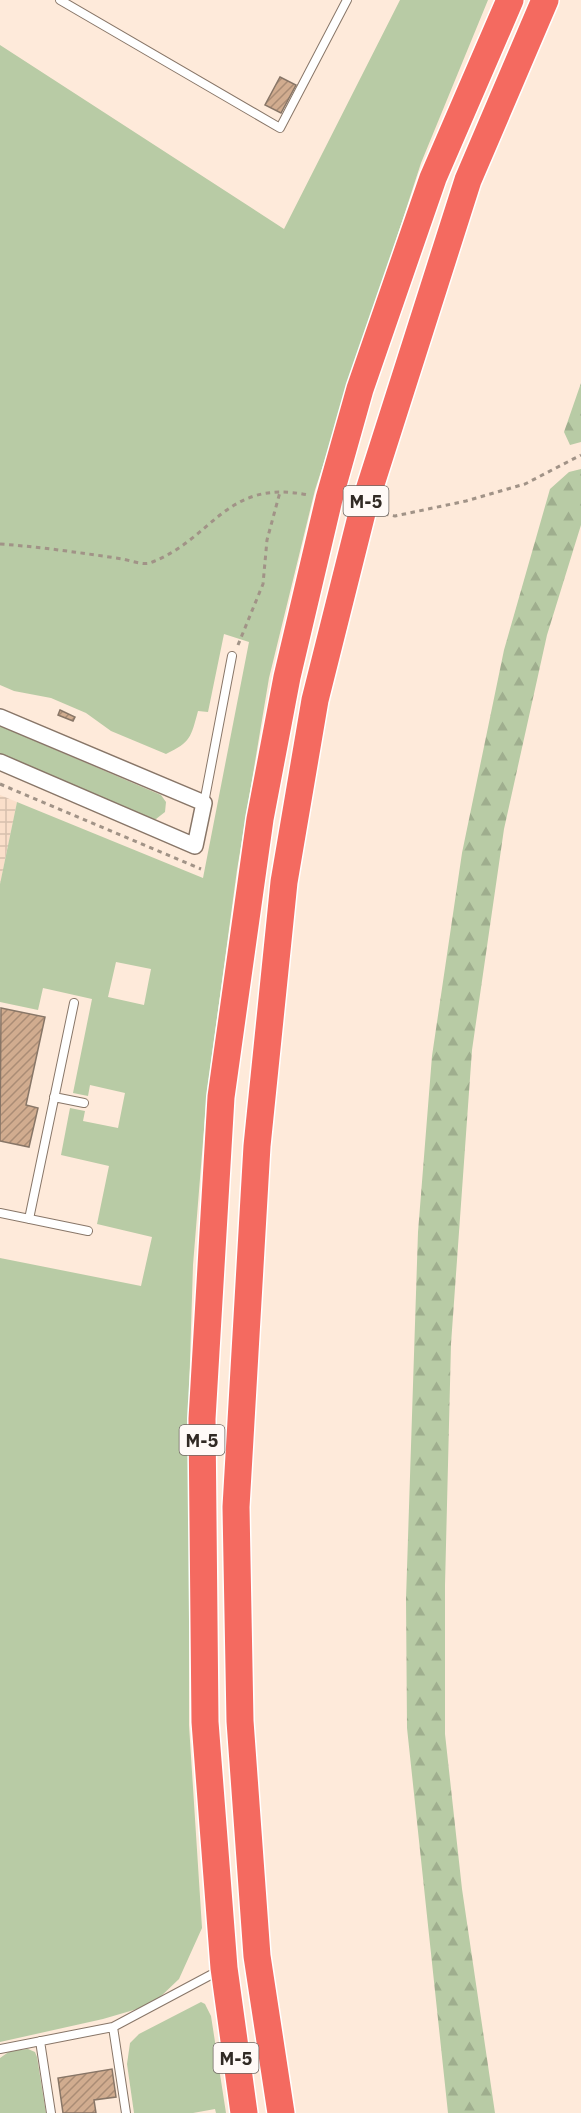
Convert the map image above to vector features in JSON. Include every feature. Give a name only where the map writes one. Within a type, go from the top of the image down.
[{"type":"highway","name":"М-5","points":[[244,2113],[224,1968],[204,1722],[202,1419],[221,1097],[260,819],[287,677],[328,499],[360,389],[433,178],[510,0]]},
{"type":"highway","name":"М-5","points":[[281,2113],[257,1956],[251,1874],[240,1721],[237,1507],[257,1146],[284,882],[315,700],[363,509],[468,180],[545,0]]},
{"type":"street","points":[[0,717],[204,803],[195,846],[0,762]]},
{"type":"lane","points":[[60,0],[280,128],[347,0]]},
{"type":"lane","points":[[204,803],[232,656]]},
{"type":"lane","points":[[29,1218],[74,1003]]},
{"type":"lane","points":[[54,1096],[84,1103]]},
{"type":"lane","points":[[0,1213],[88,1231]]},
{"type":"lane","points":[[0,2049],[113,2027],[224,1968]]},
{"type":"lane","points":[[113,2027],[126,2113]]},
{"type":"lane","points":[[40,2041],[51,2113]]},
{"type":"path","points":[[363,509],[395,516],[466,501],[525,484],[581,455]]},
{"type":"path","points":[[0,544],[59,549],[148,564],[193,537],[230,505],[268,492],[328,499]]},
{"type":"path","points":[[232,656],[246,629],[263,584],[267,540],[280,492]]},
{"type":"path","points":[[0,784],[201,869]]},
{"type":"shaded area","points":[[0,795],[17,802],[0,884]]},
{"type":"green space","points":[[400,0],[488,0],[421,163],[315,490],[269,678],[237,870],[207,1092],[193,1265],[189,1393],[189,1725],[202,1928],[179,1979],[157,2000],[144,2007],[103,2019],[0,2042],[0,1258],[141,1286],[152,1237],[97,1224],[109,1166],[61,1155],[70,1108],[85,1111],[83,1121],[118,1128],[125,1093],[90,1085],[88,1096],[73,1093],[92,999],[43,988],[38,1010],[0,1002],[0,884],[17,802],[203,878],[249,642],[224,634],[208,712],[198,711],[189,738],[181,746],[166,754],[111,731],[86,713],[51,698],[14,691],[0,685],[0,45],[284,229]],"holes":[[[116,962],[151,969],[144,1005],[108,997]]]},
{"type":"green space","points":[[581,383],[581,442],[570,445],[564,432]]},
{"type":"green space","points":[[581,469],[581,525],[547,635],[504,829],[472,1050],[451,1344],[445,1585],[445,1734],[462,1889],[495,2113],[448,2113],[407,1728],[406,1599],[418,1232],[432,1056],[462,853],[504,650],[550,489],[569,472]]},
{"type":"green space","points":[[0,726],[161,795],[166,802],[165,812],[156,819],[151,819],[0,754]]},
{"type":"green space","points":[[201,2002],[205,2004],[211,2016],[226,2113],[216,2113],[215,2109],[193,2113],[134,2113],[127,2064],[130,2043],[139,2034]]},
{"type":"green space","points":[[28,2049],[35,2052],[37,2057],[46,2113],[0,2113],[0,2058],[10,2051]]},
{"type":"building","points":[[280,77],[296,85],[281,113],[265,105]]},
{"type":"building","points":[[60,710],[75,717],[73,721],[58,715]]},
{"type":"building","points":[[1,1008],[45,1017],[26,1105],[38,1108],[29,1147],[0,1141]]},
{"type":"building","points":[[112,2069],[116,2097],[94,2100],[96,2113],[63,2113],[58,2078]]}]
